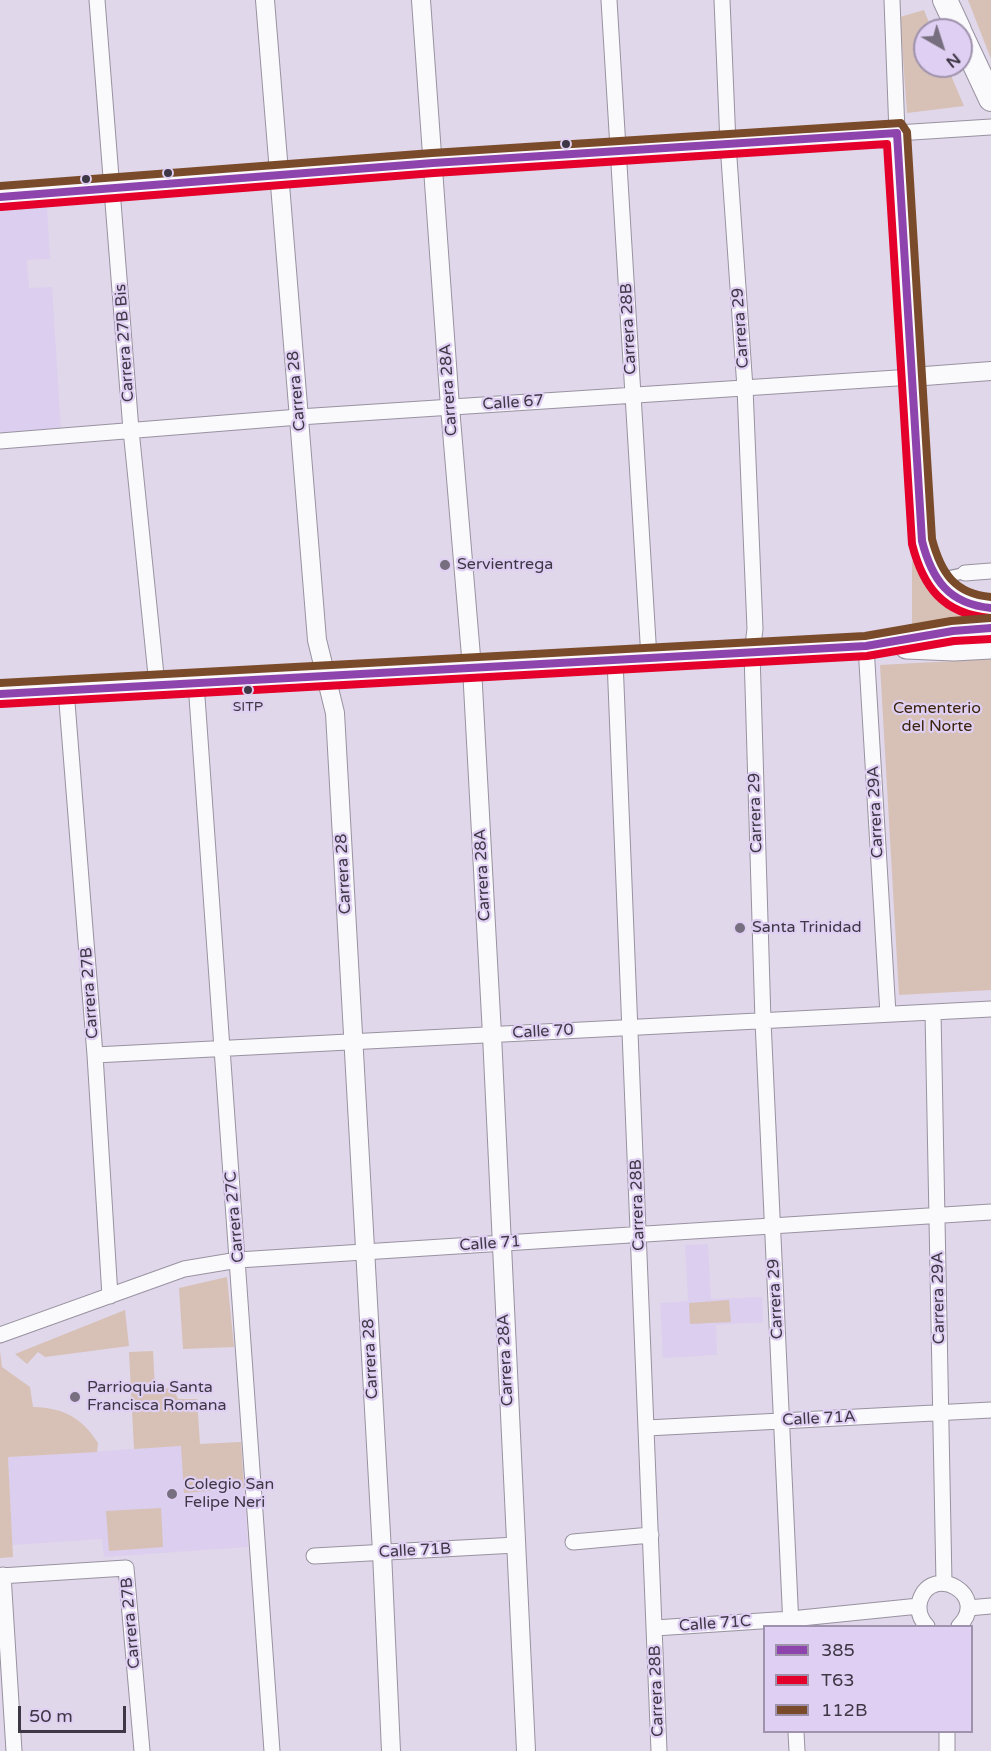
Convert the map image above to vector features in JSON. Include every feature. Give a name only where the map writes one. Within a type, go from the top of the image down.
[{"type":"highway","points":[[945,0],[953,18]]},
{"type":"highway","points":[[973,60],[991,99]]},
{"type":"main road","points":[[0,197],[433,163],[897,133],[921,541],[926,560],[936,579],[957,598],[990,614]]},
{"type":"main road","points":[[866,646],[953,631],[990,614]]},
{"type":"main road","points":[[0,694],[866,646],[954,650],[991,648]]},
{"type":"street","name":"Carrera 27B Bis","points":[[97,0],[131,430],[157,686]]},
{"type":"street","name":"Carrera 28","points":[[265,0],[318,640],[335,713],[391,1751]]},
{"type":"street","name":"Carrera 28A","points":[[421,0],[450,407],[472,668],[526,1751]]},
{"type":"street","name":"Carrera 28B","points":[[609,0],[649,658]]},
{"type":"street","name":"Carrera 29","points":[[722,0],[728,144],[745,388],[755,629],[752,653],[763,1021],[791,1623]]},
{"type":"street","points":[[892,0],[897,133],[991,127]]},
{"type":"street","name":"Calle 67","points":[[0,441],[299,417],[991,371]]},
{"type":"street","points":[[936,579],[991,571]]},
{"type":"street","name":"Carrera 29A","points":[[866,646],[888,1014]]},
{"type":"street","name":"Carrera 28B","points":[[615,660],[659,1751]]},
{"type":"street","name":"Carrera 27C","points":[[196,683],[272,1751]]},
{"type":"street","name":"Carrera 27B","points":[[66,690],[95,1055],[110,1296]]},
{"type":"street","name":"Calle 70","points":[[95,1055],[991,1009]]},
{"type":"street","name":"Carrera 29A","points":[[933,1012],[944,1583]]},
{"type":"street","name":"Calle 71","points":[[0,1335],[184,1269],[238,1260],[991,1212]]},
{"type":"street","name":"Calle 71A","points":[[646,1428],[991,1410]]},
{"type":"street","points":[[573,1542],[651,1535]]},
{"type":"street","name":"Calle 71B","points":[[314,1556],[516,1545]]},
{"type":"street","name":"Carrera 27B","points":[[2,1576],[126,1568],[142,1751]]},
{"type":"street","points":[[2,1576],[14,1751]]},
{"type":"street","points":[[926,1625],[920,1617],[921,1597],[935,1585],[944,1583],[953,1585],[966,1599],[967,1617],[960,1625]]},
{"type":"street","name":"Calle 71C","points":[[655,1629],[791,1623],[919,1606]]},
{"type":"street","points":[[968,1608],[991,1606]]},
{"type":"street","points":[[796,1733],[796,1751]]},
{"type":"street","points":[[947,1733],[947,1751]]},
{"type":"shaded area","points":[[47,206],[50,259],[27,260],[29,288],[52,287],[61,430],[0,435],[0,209]]},
{"type":"shaded area","points":[[708,1244],[711,1299],[762,1297],[763,1322],[716,1325],[717,1355],[663,1358],[660,1303],[688,1301],[685,1245]]},
{"type":"shaded area","name":"Colegio San Felipe Neri","points":[[241,1442],[248,1547],[104,1557],[102,1539],[12,1545],[8,1457]]},
{"type":"green space","points":[[968,0],[991,0],[991,59]]},
{"type":"green space","points":[[924,10],[927,18],[913,18],[913,78],[952,78],[964,106],[907,113],[900,17]]},
{"type":"green space","points":[[912,560],[925,583],[938,599],[955,610],[981,617],[912,628]]},
{"type":"green space","name":"Cementerio del Norte","points":[[991,659],[991,990],[899,995],[880,665]]},
{"type":"green space","points":[[227,1277],[234,1347],[183,1349],[179,1288]]},
{"type":"green space","points":[[729,1300],[731,1322],[690,1324],[689,1303]]},
{"type":"green space","points":[[125,1310],[129,1346],[45,1357],[38,1352],[27,1364],[15,1354]]},
{"type":"green space","points":[[0,1351],[2,1367],[30,1387],[33,1407],[54,1409],[71,1416],[92,1434],[98,1443],[97,1452],[8,1457],[13,1557],[0,1558]]},
{"type":"green space","points":[[153,1351],[155,1389],[173,1388],[178,1399],[197,1399],[200,1444],[241,1442],[244,1488],[184,1493],[181,1446],[134,1449],[129,1352]]},
{"type":"green space","points":[[161,1508],[163,1547],[109,1551],[106,1511]]},
{"type":"transit line","name":"112B","points":[[0,186],[432,153],[901,123],[907,132],[932,539],[940,562],[951,580],[968,591],[991,597]]},
{"type":"transit line","name":"385","points":[[0,197],[433,163],[897,133],[922,541],[931,567],[944,588],[964,601],[976,606],[991,608]]},
{"type":"transit line","name":"T63","points":[[1,207],[434,173],[887,144],[912,544],[922,573],[938,596],[960,611],[990,618]]},
{"type":"transit line","name":"112B","points":[[0,683],[865,636],[951,621],[990,618]]},
{"type":"transit line","name":"385","points":[[0,694],[866,646],[953,631],[991,628]]},
{"type":"transit line","name":"T63","points":[[1,704],[867,656],[954,641],[991,639]]},
{"type":"place","name":"Servientrega","points":[[445,565]]},
{"type":"place","name":"SITP","points":[[248,690]]},
{"type":"place","name":"Santa Trinidad","points":[[740,928]]},
{"type":"place","name":"Parrioquia Santa Francisca Romana","points":[[75,1397]]},
{"type":"place","name":"Colegio San Felipe Neri","points":[[172,1494]]}]
